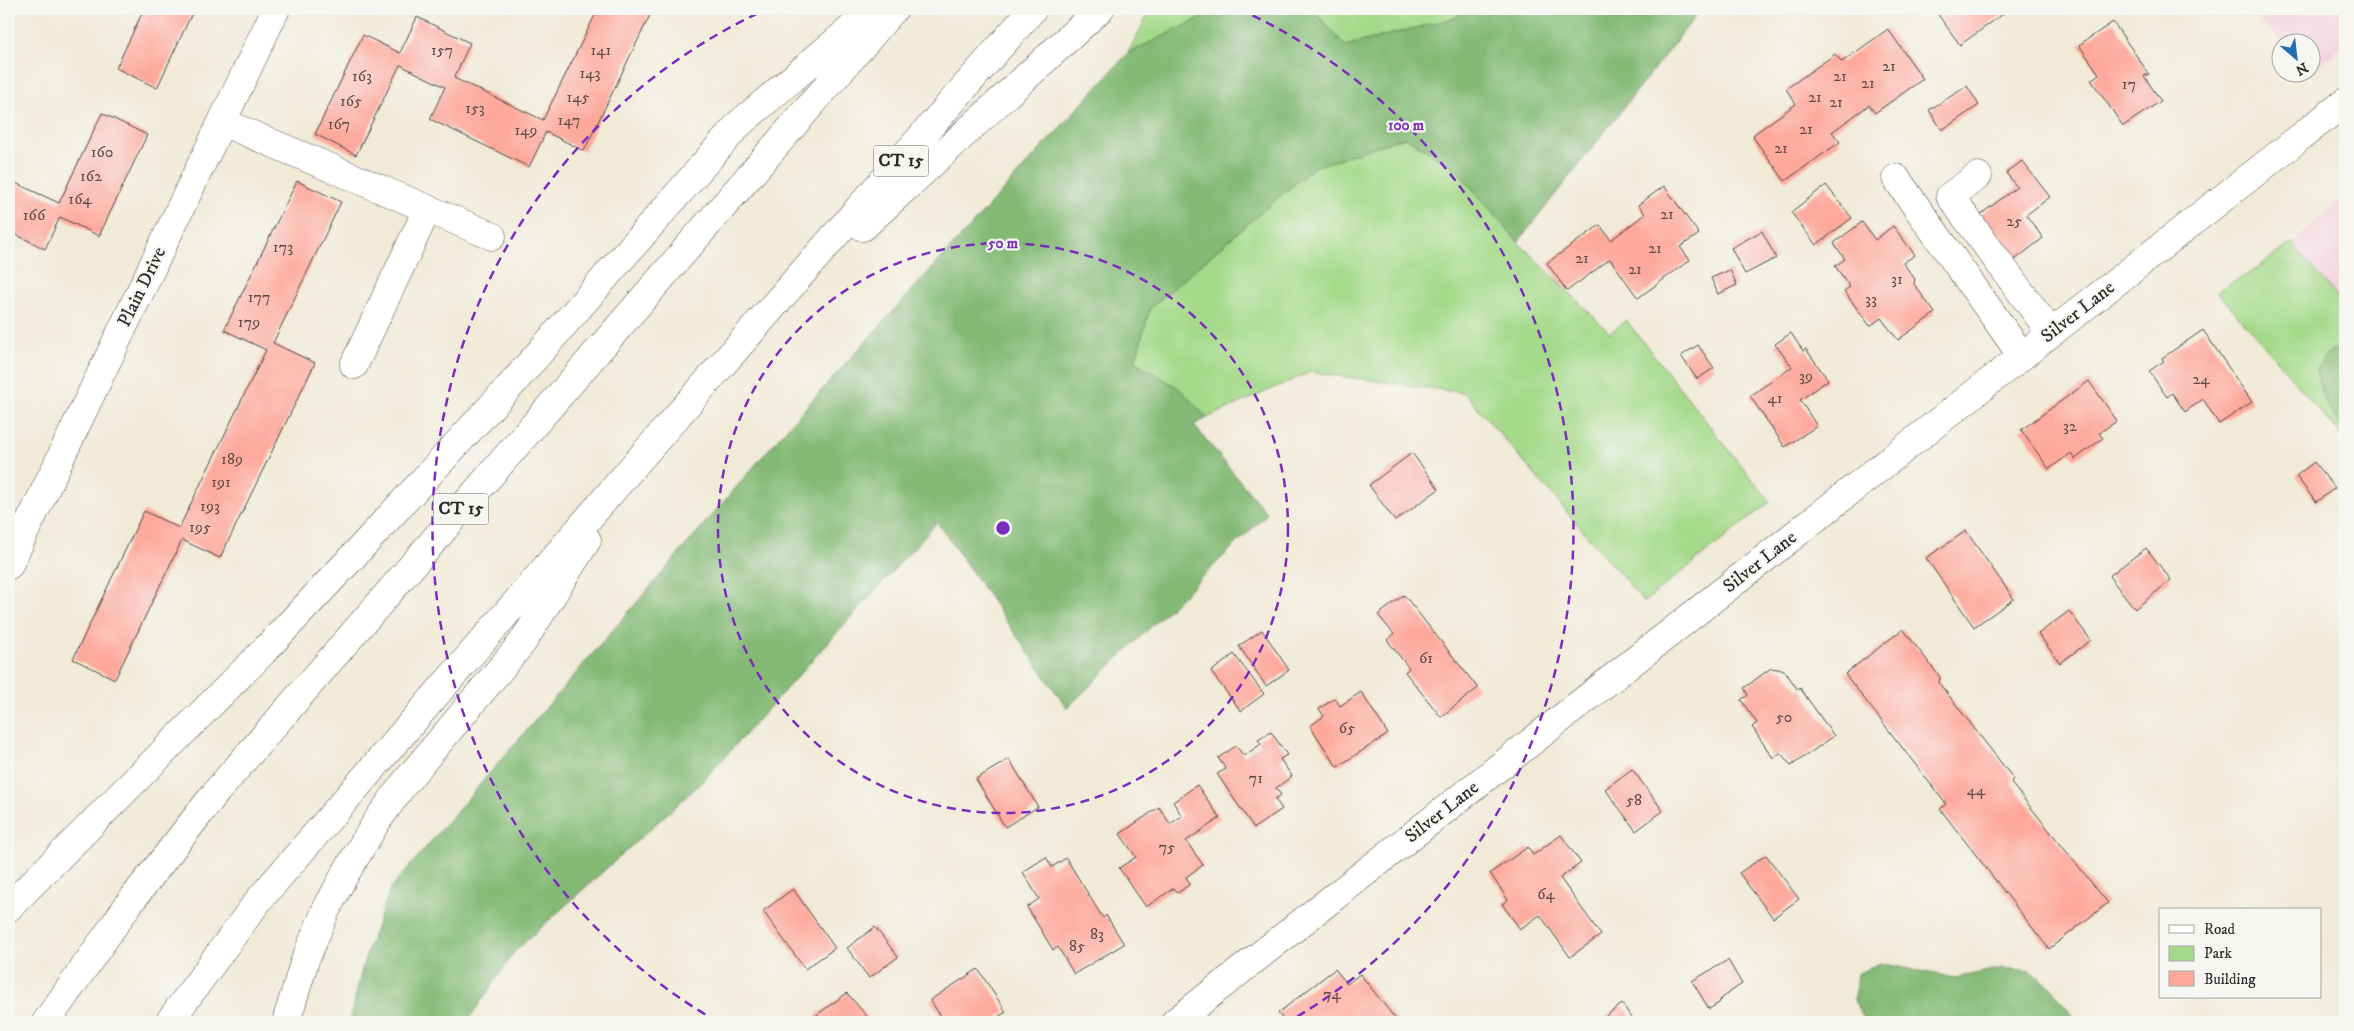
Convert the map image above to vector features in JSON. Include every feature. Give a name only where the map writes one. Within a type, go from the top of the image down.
[{"type":"main road","name":"Plain Drive","points":[[9,565],[276,9]]},
{"type":"main road","points":[[9,908],[166,750],[345,564],[512,384],[739,124],[874,9]]},
{"type":"main road","name":"CT 15","points":[[46,1022],[132,901],[217,791],[894,9]]},
{"type":"main road","name":"CT 15","points":[[169,1022],[258,901],[637,462],[1033,9]]},
{"type":"main road","points":[[768,314],[1100,9]]},
{"type":"main road","name":"Silver Lane","points":[[1175,1022],[2345,102]]},
{"type":"main road","points":[[222,122],[426,210],[492,236]]},
{"type":"main road","points":[[1978,176],[1950,196],[2051,333]]},
{"type":"main road","points":[[1896,178],[2022,356]]},
{"type":"main road","points":[[354,365],[426,210]]},
{"type":"main road","points":[[286,1022],[305,960],[326,910],[377,821],[402,785],[522,643],[637,462]]},
{"type":"shaded area","points":[[2248,9],[2345,9],[2345,45],[2322,63],[2322,32],[2272,32]]},
{"type":"shaded area","points":[[2345,195],[2345,306],[2292,243]]},
{"type":"green space","points":[[1151,9],[1220,9],[1128,53]]},
{"type":"green space","points":[[1220,9],[1313,9],[1345,46],[1455,18],[1466,9],[1701,9],[1518,242],[1455,168],[1405,137],[1314,167],[1150,308],[1135,362],[1180,389],[1207,418],[1194,425],[1267,514],[1067,708],[937,522],[701,783],[515,951],[467,1022],[349,1022],[365,958],[390,889],[788,427],[1128,53]]},
{"type":"green space","points":[[1313,9],[1466,9],[1455,18],[1345,46]]},
{"type":"green space","points":[[1405,137],[1455,168],[1518,242],[1610,333],[1626,320],[1770,502],[1644,602],[1465,393],[1310,372],[1207,418],[1180,389],[1135,362],[1150,308],[1314,167]]},
{"type":"green space","points":[[2292,243],[2345,306],[2345,440],[2217,291],[2250,273]]},
{"type":"green space","points":[[2331,349],[2345,356],[2345,434],[2322,396],[2316,369]]},
{"type":"green space","points":[[1880,963],[1955,978],[2003,968],[2030,971],[2050,986],[2077,1022],[1865,1022],[1854,1000],[1857,974]]},
{"type":"building","points":[[144,9],[194,9],[157,88],[116,68]]},
{"type":"building","points":[[598,9],[653,9],[584,151],[546,132],[529,167],[430,119],[445,87],[400,65],[356,155],[315,134],[363,35],[400,53],[417,17],[470,43],[454,78],[543,120]]},
{"type":"building","points":[[1934,9],[2010,9],[1960,45]]},
{"type":"building","points":[[2113,22],[2149,74],[2144,76],[2161,101],[2123,126],[2091,80],[2099,74],[2079,45]]},
{"type":"building","points":[[1888,29],[1923,79],[1875,113],[1869,105],[1832,132],[1840,142],[1785,181],[1753,137],[1754,134],[1796,104],[1786,89],[1835,54],[1842,62]]},
{"type":"building","points":[[1967,86],[1979,105],[1942,130],[1929,110]]},
{"type":"building","points":[[102,113],[147,135],[99,236],[60,217],[45,249],[9,231],[9,180],[59,203]]},
{"type":"building","points":[[2022,161],[2050,197],[2026,215],[2043,238],[2012,262],[1977,217],[2017,187],[2006,173]]},
{"type":"building","points":[[297,181],[341,202],[273,343],[315,363],[220,558],[182,540],[115,679],[73,659],[144,511],[179,528],[266,350],[224,330]]},
{"type":"building","points":[[1826,185],[1852,218],[1816,245],[1791,212]]},
{"type":"building","points":[[1664,186],[1699,234],[1680,247],[1690,260],[1638,298],[1610,259],[1567,291],[1547,263],[1600,225],[1611,240],[1645,214],[1638,205]]},
{"type":"building","points":[[1862,222],[1875,240],[1893,226],[1915,255],[1903,263],[1915,279],[1914,284],[1935,313],[1898,340],[1881,318],[1870,326],[1844,291],[1850,287],[1835,266],[1845,259],[1834,243]]},
{"type":"building","points":[[1762,231],[1776,258],[1745,274],[1731,248]]},
{"type":"building","points":[[1730,270],[1737,285],[1718,294],[1711,278]]},
{"type":"building","points":[[2203,330],[2252,402],[2219,424],[2203,399],[2185,412],[2172,393],[2167,397],[2149,371],[2164,361],[2162,358]]},
{"type":"building","points":[[1791,333],[1803,351],[1806,349],[1828,380],[1800,400],[1817,426],[1785,447],[1750,396],[1792,367],[1775,344]]},
{"type":"building","points":[[1698,345],[1714,368],[1697,379],[1681,356]]},
{"type":"building","points":[[2089,381],[2117,421],[2099,433],[2103,438],[2075,459],[2071,453],[2049,469],[2021,430]]},
{"type":"building","points":[[9,416],[13,418],[9,427]]},
{"type":"building","points":[[1412,453],[1439,489],[1395,521],[1369,485]]},
{"type":"building","points":[[2314,462],[2335,488],[2316,502],[2296,476]]},
{"type":"building","points":[[1966,531],[2014,599],[1974,627],[1926,558]]},
{"type":"building","points":[[2146,548],[2171,580],[2135,609],[2109,576]]},
{"type":"building","points":[[1404,595],[1478,688],[1441,717],[1405,672],[1409,668],[1387,640],[1394,634],[1378,615]]},
{"type":"building","points":[[2069,611],[2091,640],[2060,663],[2038,634]]},
{"type":"building","points":[[1903,629],[1940,677],[1939,683],[2013,778],[2011,783],[2108,903],[2049,949],[1940,809],[1946,804],[1845,674]]},
{"type":"building","points":[[1262,630],[1289,670],[1266,686],[1239,646]]},
{"type":"building","points":[[1234,654],[1264,694],[1241,711],[1211,672]]},
{"type":"building","points":[[1771,668],[1784,670],[1798,690],[1800,688],[1834,736],[1791,766],[1781,753],[1773,758],[1752,727],[1757,723],[1741,700],[1748,695],[1744,688]]},
{"type":"building","points":[[1361,692],[1388,734],[1337,767],[1310,726],[1324,716],[1319,709],[1335,698],[1340,706]]},
{"type":"building","points":[[1271,732],[1287,755],[1280,759],[1292,776],[1276,788],[1281,795],[1275,799],[1282,809],[1254,828],[1217,774],[1226,769],[1218,758],[1236,746],[1244,756],[1261,744],[1258,740]]},
{"type":"building","points":[[1009,759],[1038,807],[1005,827],[976,779]]},
{"type":"building","points":[[1632,769],[1663,811],[1636,831],[1605,789]]},
{"type":"building","points":[[1197,785],[1220,818],[1186,841],[1203,865],[1186,877],[1190,884],[1178,893],[1174,888],[1146,907],[1119,868],[1136,857],[1120,834],[1159,807],[1170,824],[1182,816],[1173,802]]},
{"type":"building","points":[[1561,835],[1581,863],[1560,878],[1601,935],[1570,957],[1540,915],[1520,929],[1502,904],[1508,900],[1490,873],[1528,847],[1533,855]]},
{"type":"building","points":[[1766,855],[1799,899],[1773,918],[1739,873]]},
{"type":"building","points":[[1046,857],[1052,867],[1066,858],[1103,918],[1106,915],[1124,944],[1074,974],[1058,947],[1053,950],[1027,907],[1039,899],[1023,872]]},
{"type":"building","points":[[793,889],[835,948],[805,969],[763,911]]},
{"type":"building","points":[[875,927],[898,957],[869,978],[847,948]]},
{"type":"building","points":[[1728,960],[1742,984],[1721,998],[1719,1003],[1709,1009],[1692,981]]},
{"type":"building","points":[[978,969],[1006,1012],[990,1022],[945,1022],[930,1000]]},
{"type":"building","points":[[1335,969],[1347,984],[1360,974],[1398,1022],[1285,1022],[1278,1013]]},
{"type":"building","points":[[847,993],[872,1022],[819,1022],[815,1016]]},
{"type":"building","points":[[1622,1004],[1635,1022],[1598,1022]]}]
